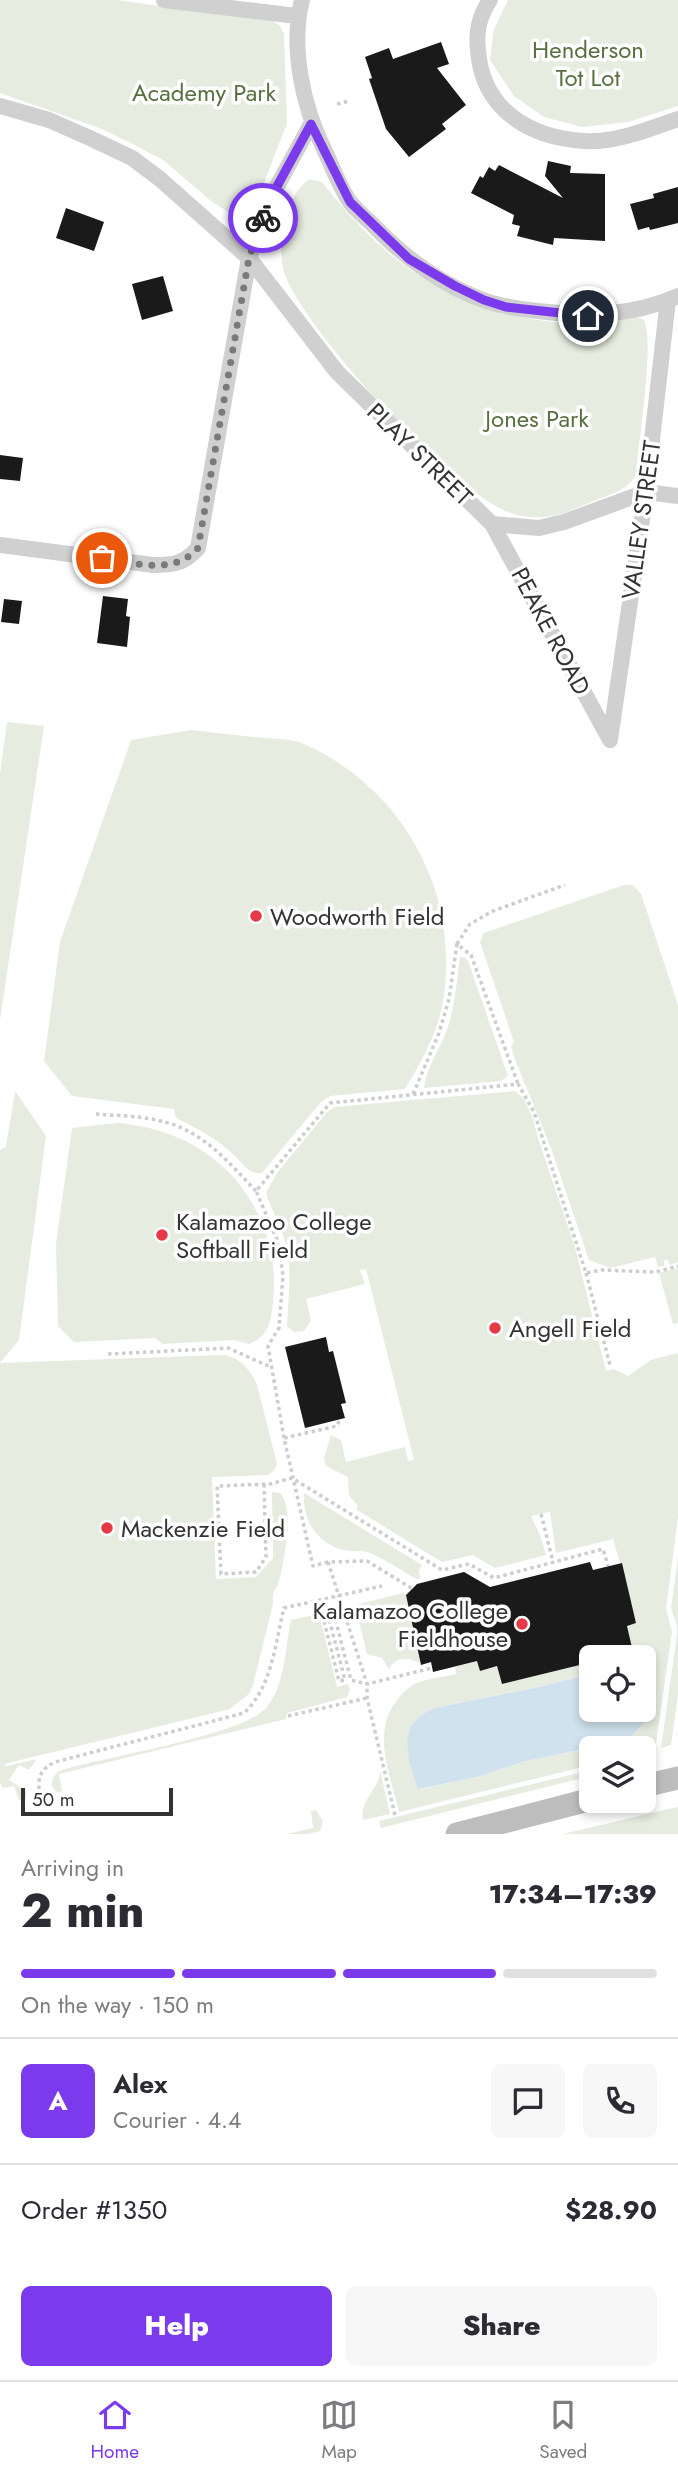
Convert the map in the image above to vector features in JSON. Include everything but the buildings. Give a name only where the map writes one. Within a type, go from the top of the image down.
[{"type":"street","points":[[164,0],[297,16]]},
{"type":"street","points":[[302,0],[297,16],[297,40],[302,83],[311,124],[350,202],[409,259],[455,286],[506,307],[588,316],[632,312],[673,298]]},
{"type":"street","points":[[490,0],[482,12],[476,32],[479,69],[496,101],[510,116],[524,125],[544,135],[587,141],[610,139],[678,119]]},
{"type":"street","name":"PLAY STREET","points":[[0,106],[49,120],[132,158],[160,178],[249,258],[337,372],[492,524],[539,528],[564,522],[646,492]]},
{"type":"street","points":[[0,545],[153,565],[177,565],[189,558],[198,548],[249,258],[269,201],[311,124]]},
{"type":"street","name":"VALLEY STREET","points":[[610,740],[673,298]]},
{"type":"street","points":[[646,492],[678,496]]},
{"type":"street","name":"PEAKE ROAD","points":[[492,524],[610,740]]},
{"type":"street","points":[[656,1783],[678,1778]]},
{"type":"street","points":[[457,1834],[579,1802]]},
{"type":"path","points":[[337,103],[349,100]]},
{"type":"path","points":[[412,1094],[439,1033],[449,999],[457,944],[470,924],[493,912],[565,885]]},
{"type":"path","points":[[457,944],[471,955],[518,1084],[534,1112],[586,1273],[610,1365]]},
{"type":"path","points":[[256,1191],[330,1103],[518,1084]]},
{"type":"path","points":[[96,1114],[145,1118],[176,1125],[204,1140],[256,1191],[278,1242],[283,1275],[279,1328],[268,1346],[292,1478],[313,1566],[328,1562],[367,1562],[413,1589]]},
{"type":"path","points":[[586,1273],[601,1270],[656,1272],[678,1266]]},
{"type":"path","points":[[108,1354],[228,1348],[273,1368]]},
{"type":"path","points":[[284,1438],[337,1426],[340,1419]]},
{"type":"path","points":[[264,1484],[267,1557],[256,1572],[221,1574],[217,1486],[264,1484],[292,1478],[442,1570],[469,1564],[494,1578],[603,1549],[608,1566]]},
{"type":"path","points":[[541,1514],[553,1562]]},
{"type":"path","points":[[328,1562],[367,1684],[367,1698],[395,1815]]},
{"type":"path","points":[[39,1788],[38,1779],[44,1768],[55,1762],[244,1713],[254,1704],[263,1689],[284,1608],[382,1586]]},
{"type":"path","points":[[319,1600],[339,1681],[345,1680],[328,1615],[334,1614],[351,1681],[367,1684],[432,1668]]},
{"type":"path","points":[[288,1717],[367,1698]]},
{"type":"green space","name":"Academy Park","points":[[0,0],[116,0],[273,21],[280,26],[284,34],[287,123],[248,225],[211,201],[163,160],[133,144],[102,129],[0,93]]},
{"type":"green space","name":"Henderson Tot Lot","points":[[508,0],[678,0],[678,106],[628,122],[582,127],[544,117],[514,96],[490,60],[494,29]]},
{"type":"green space","name":"Jones Park","points":[[310,179],[322,182],[368,234],[419,276],[478,305],[511,315],[557,322],[591,322],[636,317],[643,319],[647,329],[648,346],[645,392],[636,473],[629,484],[612,494],[556,515],[528,517],[517,515],[492,503],[423,448],[386,410],[320,332],[297,298],[284,272],[281,249],[285,222],[295,196]]},
{"type":"green space","points":[[7,722],[44,726],[0,1020],[0,774]]},
{"type":"green space","name":"Woodworth Field","points":[[192,730],[294,741],[338,763],[370,788],[397,817],[418,851],[434,887],[443,926],[446,966],[442,1007],[432,1039],[405,1089],[330,1096],[320,1103],[262,1173],[250,1171],[229,1150],[178,1119],[174,1109],[72,1096],[44,1061],[60,942],[131,740]]},
{"type":"green space","points":[[624,885],[633,885],[641,894],[678,1005],[678,1262],[670,1265],[668,1260],[664,1260],[664,1266],[658,1267],[655,1257],[610,1268],[589,1260],[552,1151],[514,1057],[511,1046],[514,1042],[480,942],[484,933]]},
{"type":"green space","points":[[460,957],[468,961],[508,1076],[501,1081],[424,1088],[450,1018]]},
{"type":"green space","points":[[15,1091],[46,1136],[19,1340],[0,1363],[0,1150],[6,1147]]},
{"type":"green space","points":[[515,1091],[524,1099],[532,1116],[575,1247],[606,1371],[614,1369],[628,1376],[651,1360],[677,1353],[678,1517],[666,1609],[672,1632],[656,1743],[656,1736],[632,1736],[645,1722],[656,1722],[656,1645],[631,1645],[627,1626],[636,1623],[622,1563],[613,1539],[556,1553],[550,1512],[531,1516],[546,1555],[495,1568],[473,1555],[442,1562],[357,1510],[357,1505],[349,1495],[348,1477],[326,1466],[324,1458],[331,1435],[341,1440],[346,1462],[405,1447],[408,1461],[414,1460],[366,1269],[360,1270],[365,1284],[306,1299],[311,1320],[304,1331],[294,1332],[287,1326],[287,1249],[266,1193],[277,1173],[327,1112],[335,1107]]},
{"type":"green space","name":"Kalamazoo College Softball Field","points":[[119,1123],[161,1131],[199,1148],[222,1166],[247,1195],[264,1228],[273,1264],[270,1322],[256,1341],[249,1344],[234,1340],[163,1344],[155,1338],[74,1342],[58,1326],[56,1244],[72,1128]]},
{"type":"green space","points":[[678,1268],[678,1323],[673,1324],[659,1273]]},
{"type":"green space","name":"Mackenzie Field","points":[[222,1355],[234,1358],[248,1369],[257,1385],[277,1464],[269,1475],[212,1477],[216,1579],[256,1577],[273,1558],[272,1492],[280,1493],[284,1500],[288,1523],[278,1585],[273,1594],[273,1604],[249,1694],[230,1709],[4,1764],[7,1766],[37,1759],[29,1770],[19,1765],[9,1780],[26,1791],[26,1798],[21,1801],[14,1786],[3,1788],[0,1783],[0,1363]]},
{"type":"green space","points":[[304,1493],[422,1565],[418,1580],[370,1553],[338,1549],[321,1538],[309,1523]]},
{"type":"green space","points":[[678,1558],[678,1695],[671,1745],[661,1748],[677,1634],[671,1608]]},
{"type":"green space","points":[[403,1593],[406,1595],[420,1663],[403,1659],[396,1661],[389,1669],[382,1658],[367,1654],[355,1605]]},
{"type":"green space","points":[[319,1614],[337,1687],[348,1684],[350,1689],[347,1697],[287,1713],[286,1719],[59,1774],[62,1790],[60,1793],[52,1786],[59,1771],[201,1737],[252,1718],[266,1708],[277,1689],[291,1620]]},
{"type":"green space","points":[[477,1661],[480,1671],[497,1666],[502,1684],[579,1665],[579,1677],[435,1708],[419,1789],[477,1777],[522,1762],[579,1750],[579,1768],[399,1812],[385,1756],[388,1715],[403,1693],[415,1684],[456,1674],[455,1667]]},
{"type":"green space","points":[[380,1770],[390,1814],[363,1820],[364,1806],[377,1783]]},
{"type":"green space","points":[[579,1773],[579,1779],[381,1828],[379,1821]]},
{"type":"green space","points":[[678,1807],[678,1834],[563,1834],[656,1813]]},
{"type":"green space","points":[[316,1810],[323,1821],[320,1831],[287,1834],[313,1828],[311,1811]]},
{"type":"water","points":[[579,1677],[579,1722],[645,1722],[632,1736],[579,1736],[579,1750],[522,1762],[477,1777],[418,1789],[409,1761],[407,1741],[410,1727],[421,1715],[435,1708]]},
{"type":"way so far","points":[[102,558],[153,565],[177,565],[189,558],[198,548],[249,258],[263,218]]},
{"type":"place","name":"Woodworth Field","points":[[256,916]]},
{"type":"place","name":"Kalamazoo College Softball Field","points":[[162,1235]]},
{"type":"place","name":"Angell Field","points":[[495,1328]]},
{"type":"place","name":"Mackenzie Field","points":[[107,1528]]},
{"type":"place","name":"Kalamazoo College Fieldhouse","points":[[522,1624]]},
{"type":"route","points":[[263,218],[269,201],[311,124],[350,202],[409,259],[484,300],[506,307],[588,316]]}]
